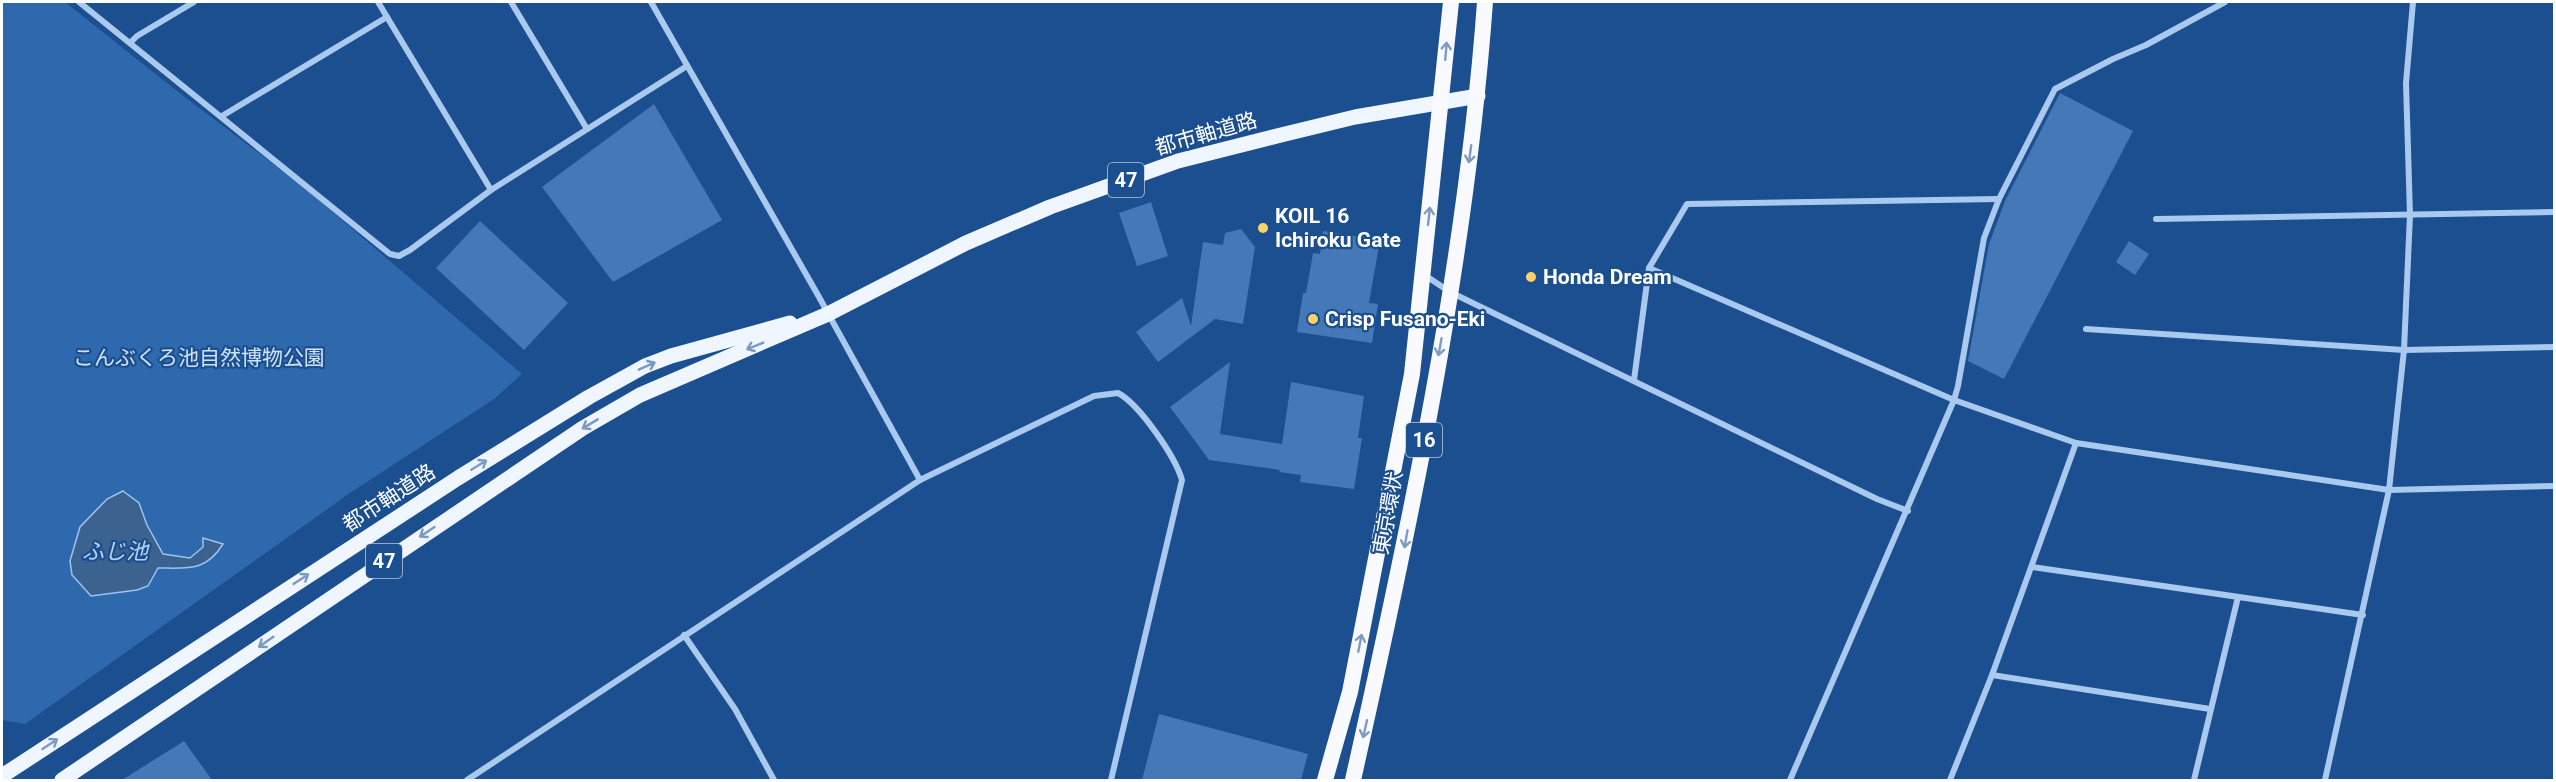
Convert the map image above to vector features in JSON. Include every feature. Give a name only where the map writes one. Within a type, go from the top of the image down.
[{"type":"highway","name":"東京環状","points":[[1324,780],[1350,692],[1412,374],[1451,2]]},
{"type":"highway","name":"東京環状","points":[[1353,780],[1402,562],[1450,292],[1478,96],[1485,2]]},
{"type":"main road","name":"都市軸道路","points":[[62,780],[583,428],[640,395],[828,314],[966,243],[1050,207],[1178,161],[1334,122],[1478,96]]},
{"type":"main road","name":"都市軸道路","points":[[2,776],[458,478],[645,366],[732,338],[828,314]]},
{"type":"street","points":[[79,2],[390,254],[399,256],[491,190],[687,66]]},
{"type":"street","points":[[130,43],[137,36],[194,2]]},
{"type":"street","points":[[378,2],[491,190]]},
{"type":"street","points":[[511,2],[587,129]]},
{"type":"street","points":[[651,2],[920,480]]},
{"type":"street","points":[[1791,780],[1954,400],[1984,238],[1999,199],[2055,90],[2113,59],[2146,45],[2225,2]]},
{"type":"street","points":[[2325,780],[2389,490],[2404,350],[2410,215],[2406,83],[2413,2]]},
{"type":"street","points":[[222,116],[387,17]]},
{"type":"street","points":[[1634,380],[1648,268],[1687,204],[1999,199]]},
{"type":"street","points":[[2156,219],[2554,212]]},
{"type":"street","points":[[1648,268],[1954,400],[2076,443],[2389,490],[2554,486]]},
{"type":"street","points":[[1423,274],[1450,292],[1877,499],[1908,511]]},
{"type":"street","points":[[2086,328],[2404,350],[2554,347]]},
{"type":"street","points":[[467,780],[920,480],[1094,396],[1118,393],[1128,398],[1173,457],[1182,480],[1111,780]]},
{"type":"street","points":[[1950,780],[1992,675],[2076,443]]},
{"type":"street","points":[[2032,567],[2363,615]]},
{"type":"street","points":[[2194,780],[2238,597]]},
{"type":"street","points":[[684,635],[735,708],[774,780]]},
{"type":"street","points":[[1992,675],[2210,709]]},
{"type":"green space","name":"こんぶくろ池自然博物公園","points":[[2,2],[65,2],[301,185],[522,374],[494,399],[350,493],[25,724],[2,720]]},
{"type":"water","name":"ふじ池","points":[[123,491],[139,503],[147,525],[163,554],[190,558],[203,547],[203,538],[223,544],[210,560],[203,564],[187,568],[158,568],[148,586],[137,590],[91,596],[72,575],[70,561],[80,527],[107,499]]},
{"type":"building","points":[[2060,93],[2133,131],[2004,379],[1968,361],[1989,244],[2005,201]]},
{"type":"building","points":[[654,104],[722,220],[613,282],[542,187]]},
{"type":"building","points":[[1151,202],[1168,256],[1137,266],[1119,213]]},
{"type":"building","points":[[480,221],[568,303],[524,350],[436,268]]},
{"type":"building","points":[[1241,229],[1255,247],[1243,324],[1215,319],[1158,362],[1136,332],[1182,298],[1191,326],[1203,242],[1223,245],[1225,233]]},
{"type":"building","points":[[1323,231],[1380,240],[1369,303],[1378,304],[1372,343],[1297,332],[1303,293],[1306,293],[1313,253],[1320,254]]},
{"type":"building","points":[[2129,241],[2149,254],[2135,275],[2116,262]]},
{"type":"building","points":[[1230,362],[1220,434],[1282,444],[1291,382],[1364,396],[1358,438],[1362,438],[1354,489],[1300,482],[1301,475],[1279,472],[1280,470],[1209,460],[1170,407]]},
{"type":"building","points":[[1159,714],[1308,754],[1301,780],[1142,780]]},
{"type":"building","points":[[184,741],[212,780],[122,780]]},
{"type":"place","name":"KOIL 16 Ichiroku Gate","points":[[1263,228]]},
{"type":"place","name":"Honda Dream","points":[[1531,277]]},
{"type":"place","name":"Crisp Fusano-Eki","points":[[1313,319]]}]
